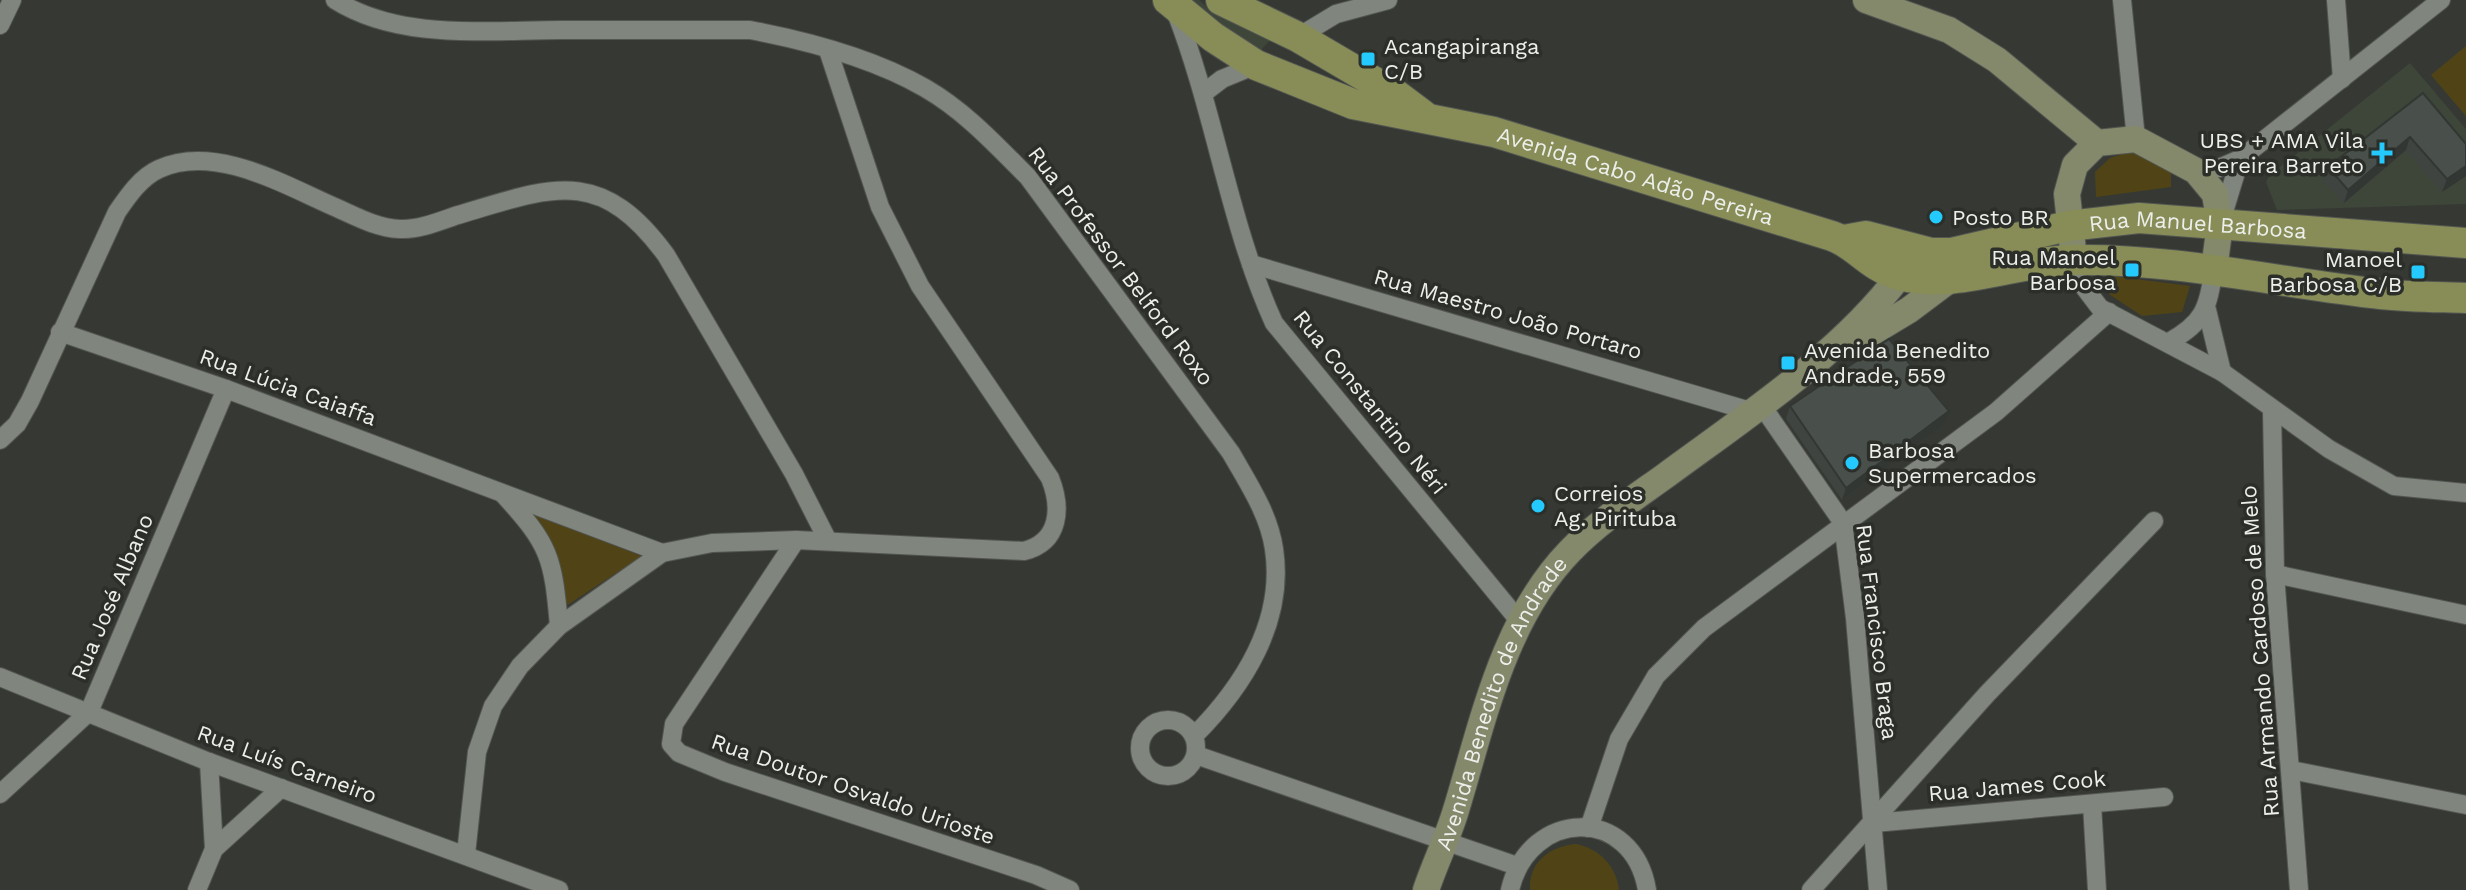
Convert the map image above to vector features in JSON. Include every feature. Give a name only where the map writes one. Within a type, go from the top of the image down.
[{"type":"main road","name":"Avenida Cabo Adão Pereira","points":[[1221,0],[1288,31],[1395,94],[1425,116]]},
{"type":"main road","points":[[1866,0],[1949,30],[1997,60],[2097,143]]},
{"type":"main road","name":"Avenida Cabo Adão Pereira","points":[[1171,1],[1213,37],[1256,65],[1353,104],[1494,132],[1844,240],[1866,261],[1900,275],[1949,280]]},
{"type":"main road","points":[[1256,65],[1281,56],[1288,31]]},
{"type":"main road","points":[[2074,260],[2068,226],[2068,181],[2075,165],[2097,143],[2136,139],[2196,171],[2215,194],[2220,224],[2214,270]]},
{"type":"main road","name":"Rua Manuel Barbosa","points":[[1931,253],[1975,250],[2068,226],[2139,218],[2466,243]]},
{"type":"main road","name":"Avenida Cabo Adão Pereira","points":[[1844,240],[1866,236],[1931,253]]},
{"type":"main road","points":[[1900,275],[1931,253]]},
{"type":"main road","name":"Rua Manuel Barbosa","points":[[1949,280],[2074,260],[2214,270],[2382,294],[2466,298]]},
{"type":"main road","name":"Avenida Benedito de Andrade","points":[[1426,890],[1488,700],[1521,623],[1542,586],[1570,551],[1611,515],[1826,355],[1870,314],[1900,275]]},
{"type":"main road","name":"Avenida Benedito de Andrade","points":[[1826,355],[1872,334],[1949,280]]},
{"type":"street","points":[[0,25],[12,0]]},
{"type":"street","name":"Rua Professor Belford Roxo","points":[[335,0],[352,11],[390,23],[443,30],[750,30],[877,66],[925,88],[989,137],[1028,177],[1231,453],[1259,501],[1274,549],[1275,592],[1266,629],[1247,673],[1195,745],[1443,843]]},
{"type":"street","points":[[1262,0],[1288,31],[1388,0]]},
{"type":"street","points":[[2122,0],[2136,139]]},
{"type":"street","points":[[2336,0],[2342,79]]},
{"type":"street","points":[[2196,171],[2219,168],[2240,159],[2441,0]]},
{"type":"street","name":"Rua Constantino Néri","points":[[1171,1],[1205,92],[1251,264],[1274,323],[1293,350],[1521,623]]},
{"type":"street","points":[[466,854],[477,752],[493,706],[520,666],[559,626],[662,553],[712,543],[796,540],[1024,551],[1037,548],[1048,539],[1058,511],[1057,496],[1050,478],[920,286],[880,207],[828,50]]},
{"type":"street","points":[[1205,92],[1222,79],[1256,65]]},
{"type":"street","points":[[2220,224],[2240,159]]},
{"type":"street","points":[[0,440],[17,424],[30,401],[117,212],[135,188],[156,170],[179,162],[210,161],[261,175],[372,223],[401,229],[425,225],[538,191],[572,188],[603,197],[626,210],[647,228],[666,255],[794,474],[828,541]]},
{"type":"street","points":[[2074,260],[2084,290],[2100,308],[2222,372],[2329,449],[2394,486],[2466,493]]},
{"type":"street","name":"Rua Maestro João Portaro","points":[[1251,264],[1755,407]]},
{"type":"street","points":[[2214,270],[2207,310],[2222,372]]},
{"type":"street","points":[[2169,342],[2192,328],[2207,310]]},
{"type":"street","points":[[1589,828],[1619,739],[1656,676],[1704,628],[1996,412],[2109,312]]},
{"type":"street","name":"Rua Lúcia Caiaffa","points":[[60,332],[226,389],[662,553]]},
{"type":"street","name":"Rua José Albano","points":[[0,794],[89,712],[226,389]]},
{"type":"street","name":"Rua Francisco Braga","points":[[1755,407],[1843,523],[1878,890]]},
{"type":"street","name":"Rua Armando Cardoso de Melo","points":[[2272,410],[2275,574],[2299,890]]},
{"type":"street","name":"Rua Lúcia Caiaffa","points":[[499,490],[536,530],[549,551],[555,574],[559,626]]},
{"type":"street","points":[[1811,890],[1987,694],[2154,521]]},
{"type":"street","name":"Rua Doutor Osvaldo Urioste","points":[[796,540],[674,724],[671,744],[679,753],[725,772],[1036,875],[1070,890]]},
{"type":"street","points":[[2275,574],[2466,615]]},
{"type":"street","name":"Rua Luís Carneiro","points":[[0,677],[209,762],[559,890]]},
{"type":"street","points":[[209,762],[214,849]]},
{"type":"street","points":[[2291,770],[2466,805]]},
{"type":"street","points":[[197,890],[214,849],[281,788]]},
{"type":"street","name":"Rua James Cook","points":[[1874,823],[2164,797]]},
{"type":"street","points":[[2092,804],[2097,890]]},
{"type":"street","points":[[1510,890],[1517,866],[1529,848],[1546,835],[1567,828],[1589,828],[1609,834],[1625,844],[1637,858],[1647,890]]},
{"type":"street","points":[[1443,843],[1517,866]]},
{"type":"shaded area","points":[[1188,0],[1199,0],[1208,8],[1275,35],[1259,52]]},
{"type":"shaded area","points":[[2466,46],[2466,116],[2431,75]]},
{"type":"shaded area","name":"UBS + AMA Vila Pereira Barreto","points":[[2410,63],[2466,129],[2466,204],[2277,210],[2266,182],[2269,176]]},
{"type":"shaded area","points":[[2132,151],[2171,173],[2171,187],[2096,197],[2095,172],[2110,158]]},
{"type":"shaded area","points":[[2104,275],[2190,286],[2182,312],[2142,316],[2109,294]]},
{"type":"shaded area","points":[[526,512],[642,556],[566,606],[562,577],[551,545]]},
{"type":"shaded area","points":[[1576,844],[1585,846],[1605,860],[1614,873],[1619,890],[1530,890],[1533,872],[1542,858],[1558,848]]},
{"type":"building","points":[[2423,93],[2466,144],[2466,166],[2447,179],[2410,137],[2348,190],[2328,167]]},
{"type":"building","name":"Barbosa Supermercados","points":[[1889,339],[1949,411],[1846,488],[1790,406]]},
{"type":"place","name":"Acangapiranga C/B","points":[[1368,59]]},
{"type":"place","name":"UBS + AMA Vila Pereira Barreto","points":[[2382,153]]},
{"type":"place","name":"Posto BR","points":[[1936,217]]},
{"type":"place","name":"Rua Manoel Barbosa","points":[[2132,270]]},
{"type":"place","name":"Manoel Barbosa C/B","points":[[2418,272]]},
{"type":"place","name":"Avenida Benedito Andrade, 559","points":[[1788,363]]},
{"type":"place","name":"Barbosa Supermercados","points":[[1852,463]]},
{"type":"place","name":"Correios Ag. Pirituba","points":[[1538,506]]}]
